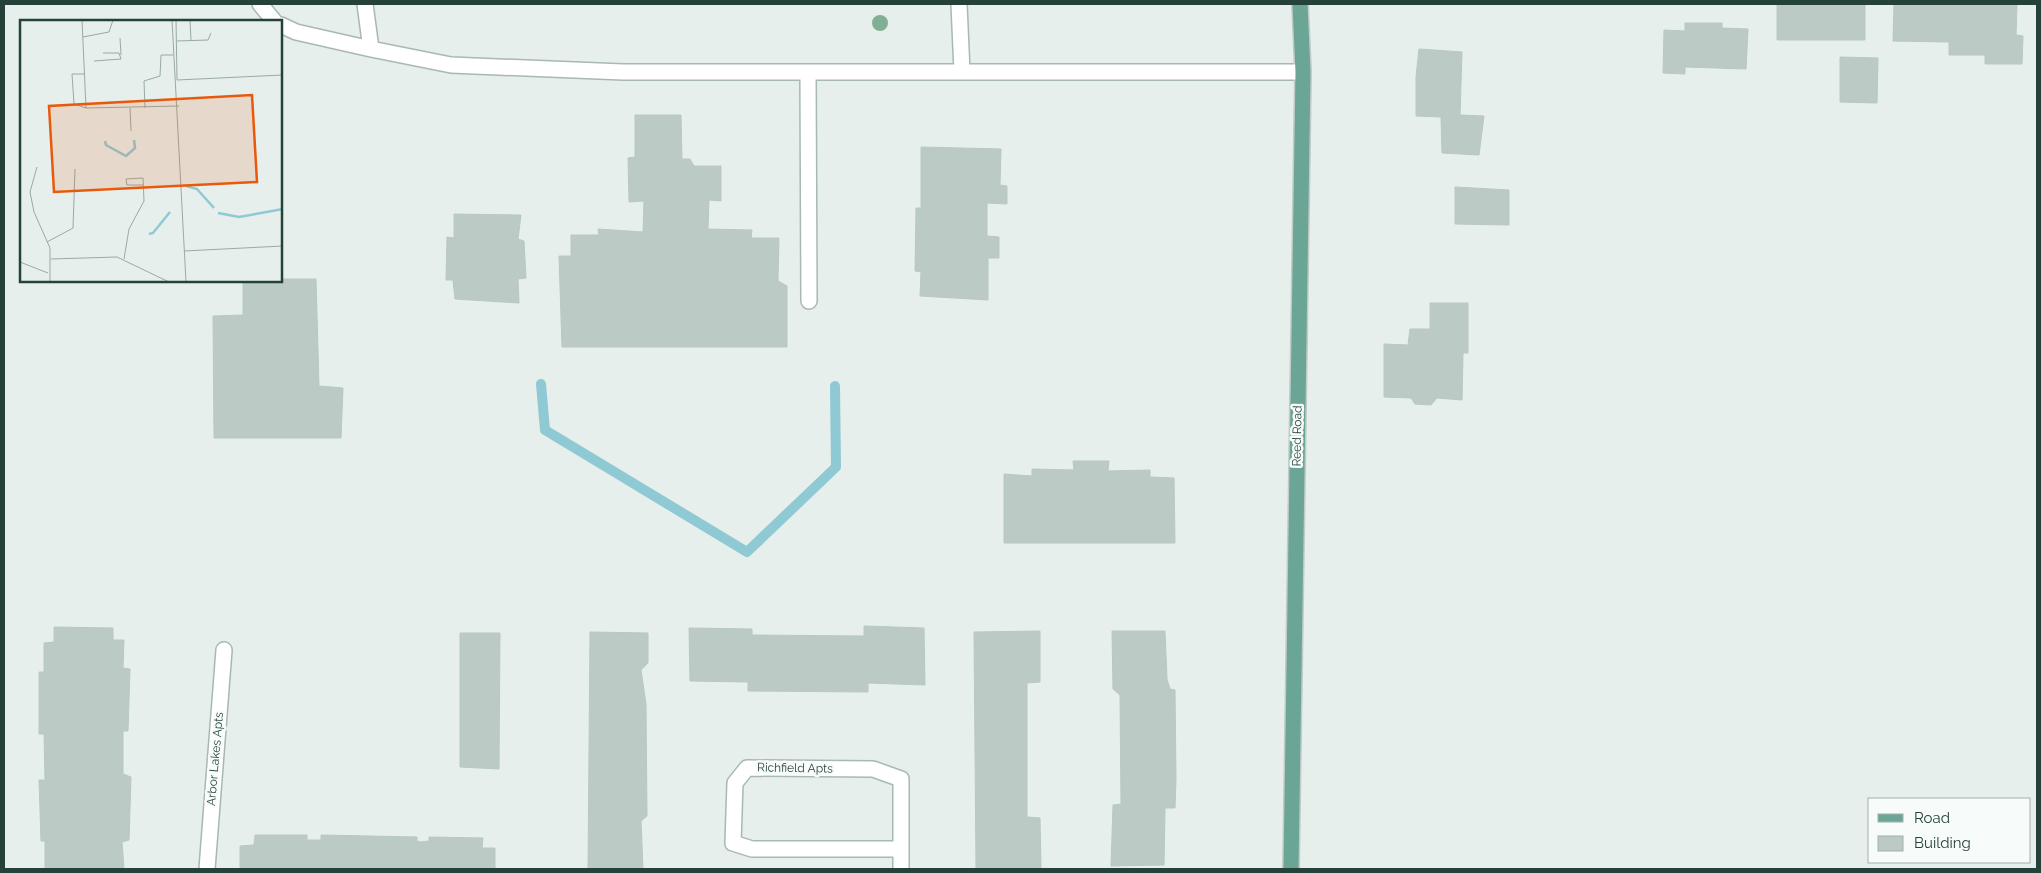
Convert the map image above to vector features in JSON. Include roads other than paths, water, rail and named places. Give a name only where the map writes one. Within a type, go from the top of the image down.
[{"type":"main road","name":"Reed Road","points":[[1291,869],[1303,72],[1300,4]]},
{"type":"street","points":[[260,4],[273,20]]},
{"type":"street","points":[[364,4],[371,49]]},
{"type":"street","points":[[959,4],[962,72]]},
{"type":"street","points":[[282,25],[296,32],[450,66],[623,72],[1303,72]]},
{"type":"street","points":[[808,72],[809,301]]},
{"type":"street","name":"Arbor Lakes Apts","points":[[206,869],[224,650]]},
{"type":"street","name":"Richfield Apts","points":[[901,849],[752,849],[733,843],[735,783],[747,768],[874,770],[901,779],[901,849],[901,869]]},
{"type":"waterway","points":[[541,384],[545,430],[747,552],[836,467],[835,386]]}]
